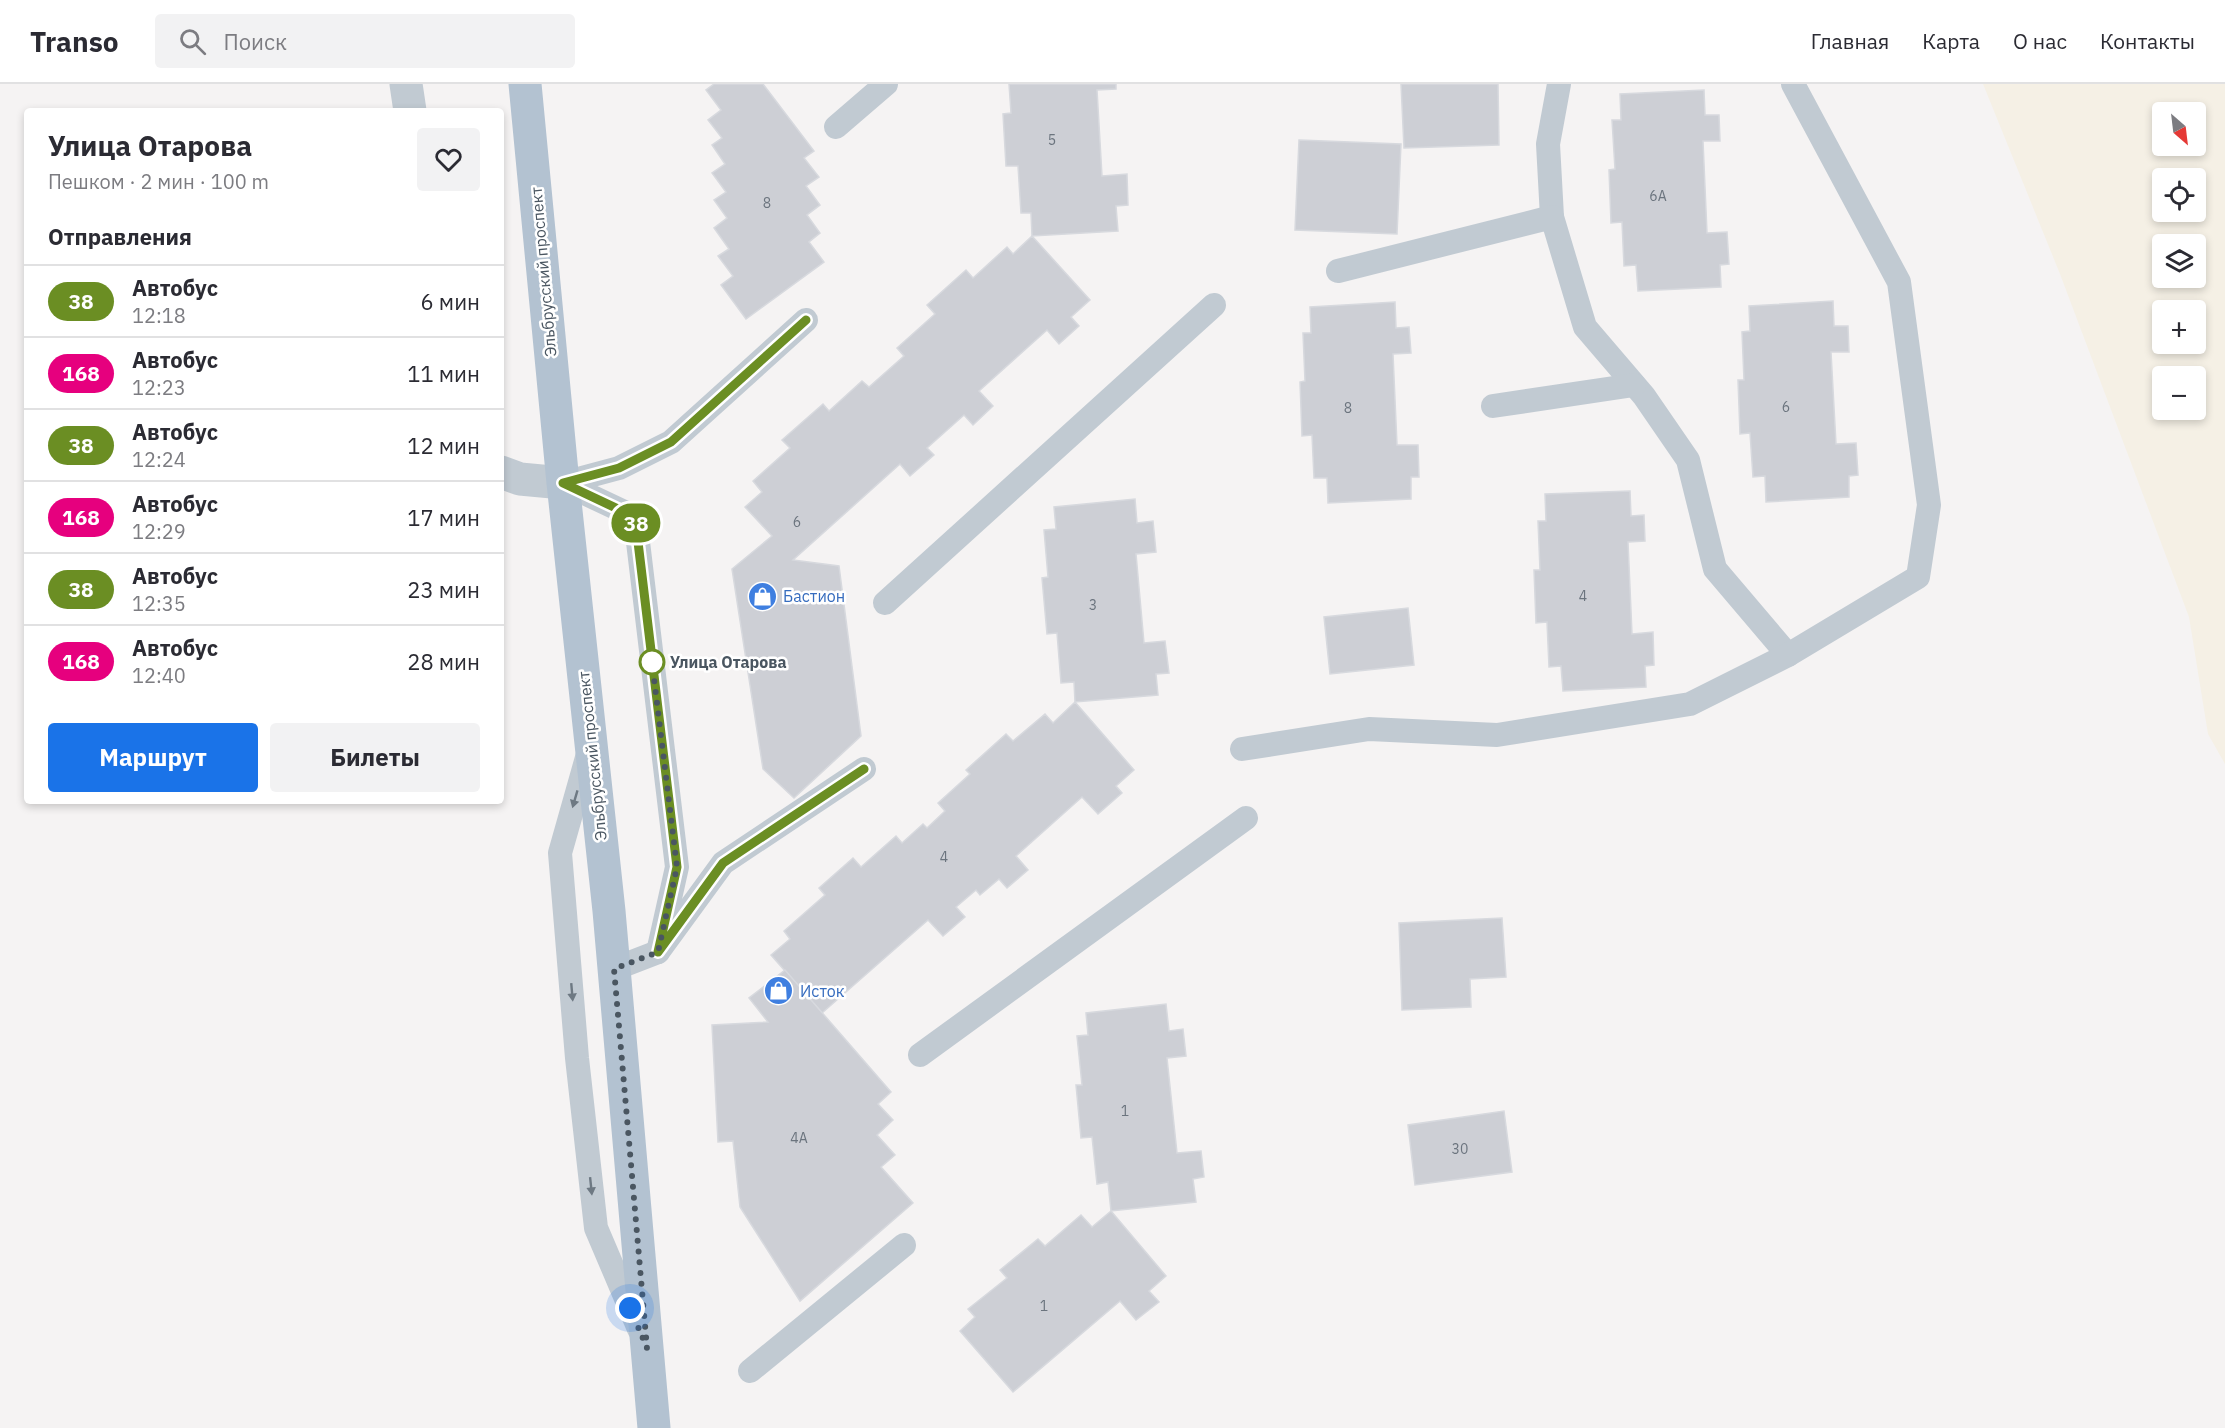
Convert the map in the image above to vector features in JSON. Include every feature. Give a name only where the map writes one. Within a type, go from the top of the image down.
[{"type":"main road","name":"Эльбрусский проспект","points":[[525,84],[563,483],[614,969],[654,1428]]},
{"type":"street","points":[[406,84],[410,108]]},
{"type":"street","points":[[504,473],[520,479],[563,483]]},
{"type":"lane","points":[[836,127],[886,84]]},
{"type":"lane","points":[[1559,84],[1548,144],[1552,217],[1585,327],[1634,385],[1688,460],[1715,569],[1788,654]]},
{"type":"lane","points":[[1242,750],[1369,729],[1497,735],[1690,704],[1788,654],[1918,577],[1929,505],[1899,282],[1793,84]]},
{"type":"lane","points":[[1338,271],[1552,217]]},
{"type":"lane","points":[[885,603],[1214,305]]},
{"type":"lane","points":[[563,483],[619,468],[671,442],[806,320]]},
{"type":"lane","points":[[1493,406],[1634,385]]},
{"type":"lane","points":[[563,483],[635,517],[677,867],[658,952]]},
{"type":"lane","points":[[591,743],[560,853],[577,1058],[596,1228],[647,1348]]},
{"type":"lane","points":[[614,969],[658,952],[723,863],[864,769]]},
{"type":"lane","points":[[920,1055],[1246,818]]},
{"type":"lane","points":[[750,1371],[904,1245]]},
{"type":"sand","points":[[1983,84],[2225,84],[2225,764],[2208,734],[2189,617],[2060,274]]},
{"type":"building","points":[[714,84],[763,84],[814,151],[804,158],[819,177],[806,186],[820,205],[807,215],[820,233],[809,242],[824,262],[746,319],[721,285],[733,276],[718,256],[729,249],[714,228],[727,218],[714,200],[726,192],[712,173],[725,164],[712,145],[722,138],[708,120],[721,110],[706,90]]},
{"type":"building","points":[[1009,84],[1116,84],[1116,89],[1097,90],[1102,176],[1127,174],[1128,205],[1116,206],[1118,231],[1032,236],[1031,213],[1021,213],[1018,166],[1006,166],[1003,114],[1011,113]]},
{"type":"building","points":[[1401,84],[1498,84],[1499,145],[1404,148]]},
{"type":"building","points":[[1704,90],[1705,115],[1719,115],[1720,141],[1703,141],[1707,233],[1727,232],[1729,264],[1720,265],[1721,287],[1638,291],[1636,265],[1624,266],[1622,222],[1611,223],[1609,170],[1615,169],[1612,120],[1621,120],[1620,94]]},
{"type":"building","points":[[1299,140],[1401,144],[1397,234],[1295,230]]},
{"type":"building","points":[[1032,236],[1090,300],[1071,317],[1079,326],[1059,344],[1047,330],[979,391],[993,406],[973,425],[964,415],[927,448],[934,455],[910,476],[900,464],[793,560],[839,566],[861,736],[794,798],[763,769],[732,569],[772,536],[745,507],[762,492],[753,481],[790,448],[782,440],[823,404],[829,411],[862,381],[869,387],[904,356],[897,348],[935,314],[927,305],[966,270],[973,278],[1007,247],[1013,254]]},
{"type":"building","points":[[1833,301],[1834,326],[1848,326],[1849,352],[1831,352],[1836,444],[1856,443],[1858,475],[1849,476],[1849,497],[1766,502],[1765,476],[1753,477],[1750,433],[1740,434],[1738,380],[1744,380],[1742,332],[1750,331],[1749,306]]},
{"type":"building","points":[[1395,302],[1396,328],[1409,327],[1411,353],[1393,354],[1397,445],[1418,445],[1419,477],[1411,477],[1411,499],[1328,503],[1327,478],[1314,478],[1312,435],[1302,436],[1300,382],[1305,381],[1303,333],[1311,333],[1310,307]]},
{"type":"building","points":[[1630,491],[1631,516],[1644,515],[1645,541],[1628,542],[1632,634],[1653,632],[1654,665],[1645,666],[1646,687],[1563,691],[1561,666],[1549,667],[1547,622],[1536,623],[1534,570],[1540,570],[1538,521],[1546,521],[1545,494]]},
{"type":"building","points":[[1135,499],[1137,523],[1153,521],[1156,552],[1136,554],[1144,643],[1165,641],[1169,673],[1156,674],[1158,695],[1075,702],[1074,682],[1061,683],[1057,633],[1047,634],[1042,578],[1048,577],[1044,530],[1056,529],[1054,507]]},
{"type":"building","points":[[1408,608],[1414,665],[1330,674],[1324,617]]},
{"type":"building","points":[[1075,702],[1134,770],[1116,786],[1122,793],[1098,814],[1082,797],[1016,856],[1028,870],[1007,888],[999,879],[980,895],[976,890],[956,907],[965,917],[943,936],[928,920],[822,1013],[771,955],[790,939],[784,931],[825,895],[819,888],[853,858],[861,867],[896,836],[902,843],[923,824],[927,828],[945,811],[938,803],[970,774],[966,770],[1006,734],[1013,741],[1045,714],[1053,723]]},
{"type":"building","points":[[1502,918],[1506,977],[1470,979],[1471,1007],[1402,1010],[1399,923]]},
{"type":"building","points":[[785,970],[891,1092],[878,1104],[893,1120],[877,1135],[895,1155],[881,1167],[913,1203],[800,1301],[740,1207],[733,1141],[718,1142],[712,1025],[768,1022],[749,998]]},
{"type":"building","points":[[1166,1004],[1169,1031],[1183,1029],[1186,1056],[1167,1058],[1177,1153],[1201,1151],[1204,1177],[1193,1179],[1196,1202],[1111,1211],[1108,1182],[1097,1184],[1092,1137],[1081,1138],[1076,1085],[1082,1085],[1077,1036],[1088,1035],[1086,1013]]},
{"type":"building","points":[[1504,1111],[1512,1172],[1415,1185],[1408,1125]]},
{"type":"building","points":[[1111,1211],[1166,1276],[1149,1291],[1159,1302],[1136,1320],[1120,1301],[1013,1392],[960,1331],[975,1317],[968,1309],[1007,1278],[1000,1270],[1038,1239],[1045,1246],[1081,1215],[1092,1227]]},
{"type":"bus line","name":"38","points":[[806,320],[671,442],[619,468],[563,483],[635,517],[677,867],[658,952],[723,863],[864,769]]},
{"type":"place","name":"Бастион","points":[[762,596]]},
{"type":"place","name":"Улица Отарова","points":[[652,662]]},
{"type":"place","name":"Исток","points":[[779,991]]},
{"type":"route","points":[[630,1308],[647,1348],[614,969],[658,952],[677,867],[652,662]]}]
